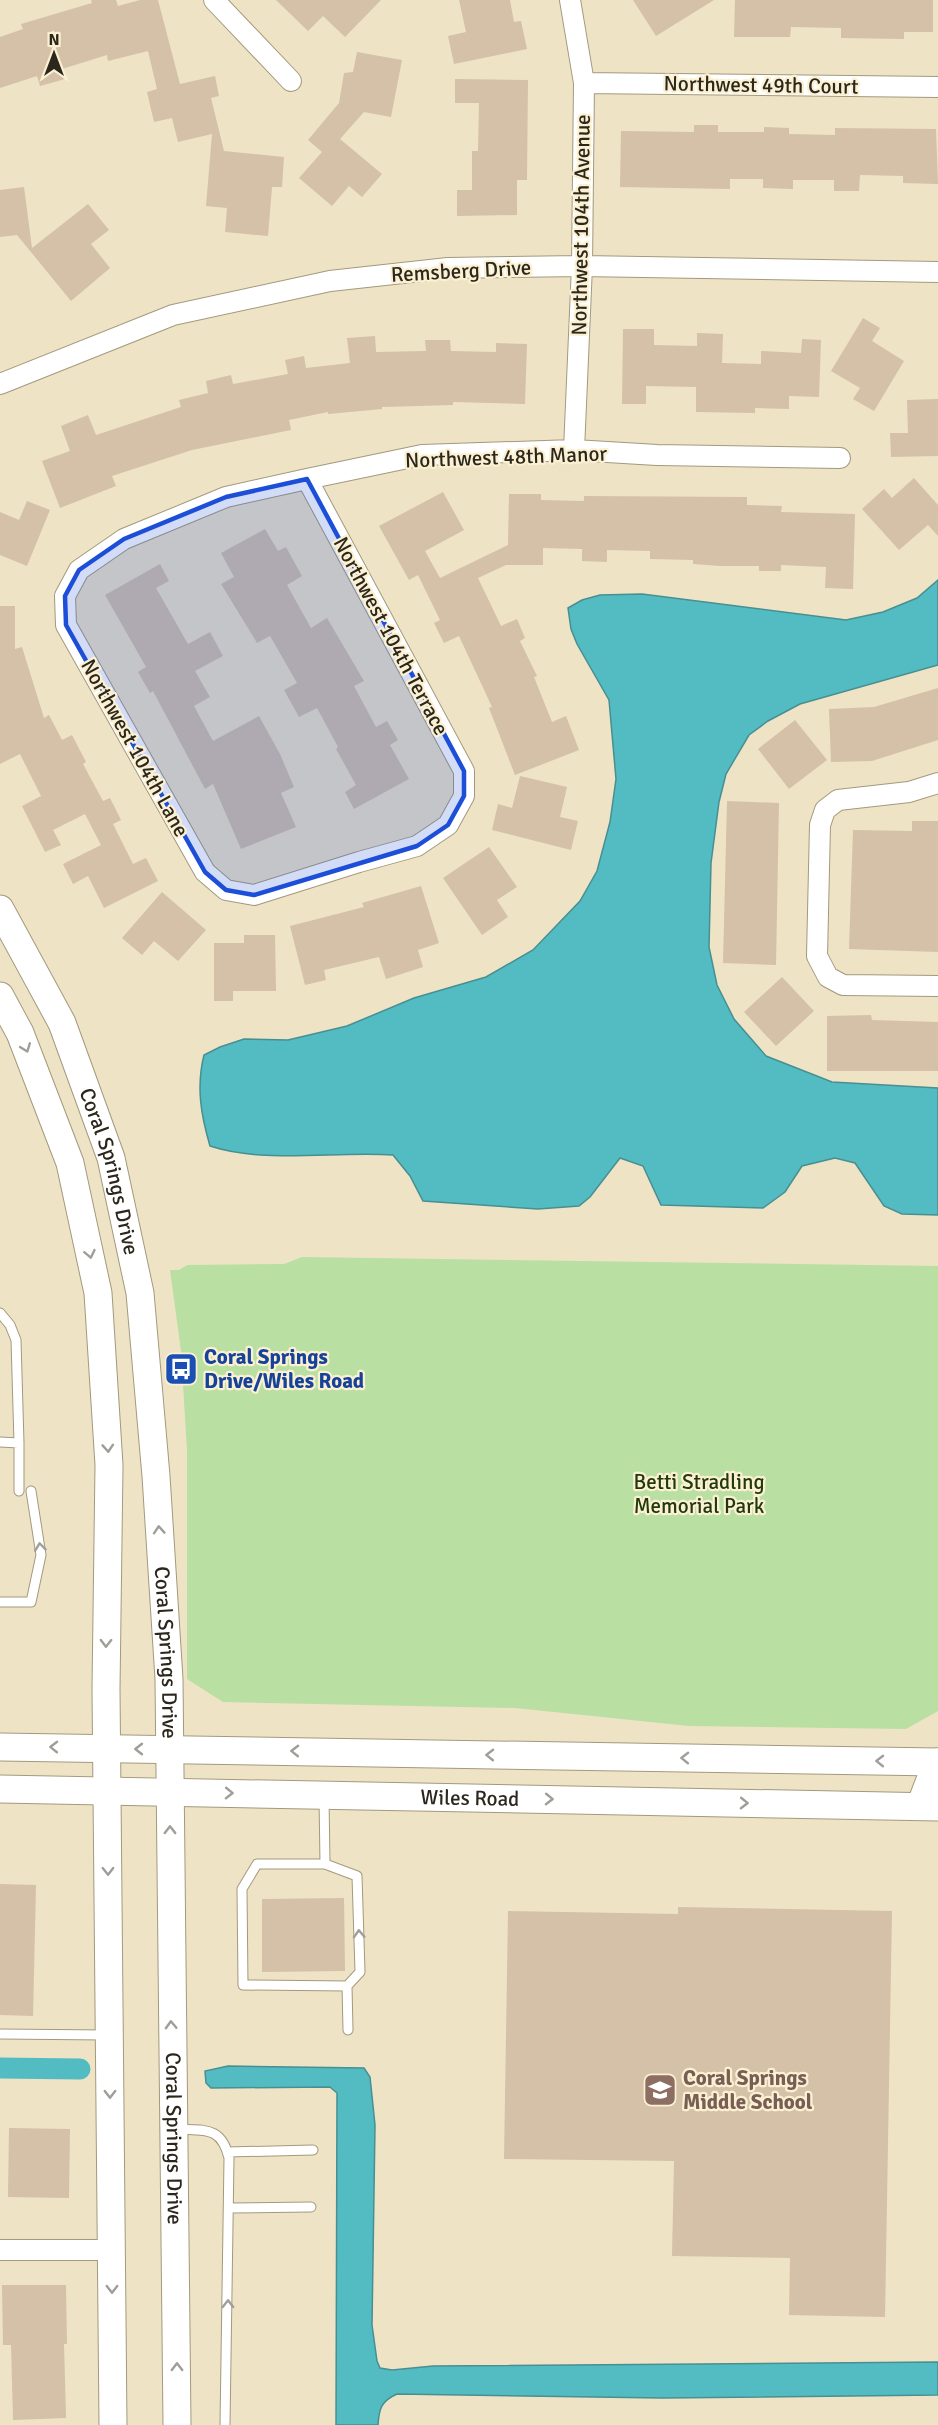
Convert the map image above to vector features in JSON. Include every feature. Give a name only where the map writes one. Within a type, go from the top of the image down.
[{"type":"main road","name":"Coral Springs Drive","points":[[0,909],[62,1023],[111,1158],[141,1305],[156,1476],[168,1668],[177,2425]]},
{"type":"main road","name":"Coral Springs Drive","points":[[0,996],[20,1033],[70,1163],[98,1293],[109,1465],[106,1689],[113,2425]]},
{"type":"main road","points":[[82,1219],[123,1211]]},
{"type":"main road","name":"Wiles Road","points":[[0,1747],[938,1762]]},
{"type":"main road","points":[[929,1807],[938,1762]]},
{"type":"main road","name":"Wiles Road","points":[[0,1789],[929,1807]]},
{"type":"street","points":[[214,0],[291,81]]},
{"type":"street","name":"Northwest 104th Avenue","points":[[570,0],[584,83],[582,266],[574,450]]},
{"type":"street","name":"Northwest 49th Court","points":[[584,83],[938,87]]},
{"type":"street","name":"Remsberg Drive","points":[[0,384],[173,315],[330,281],[448,268],[582,266],[938,272]]},
{"type":"street","name":"Northwest 48th Manor","points":[[65,596],[79,570],[124,539],[225,497],[422,455],[574,450],[657,455],[840,458]]},
{"type":"street","name":"Northwest 104th Terrace","points":[[225,890],[254,895],[417,846],[448,825],[464,796],[464,771],[307,479]]},
{"type":"street","name":"Northwest 104th Lane","points":[[65,596],[66,625],[205,872],[225,890]]},
{"type":"street","points":[[938,783],[909,792],[838,800],[825,810],[820,825],[817,956],[828,977],[843,985],[938,986]]},
{"type":"street","points":[[0,2250],[111,2250]]},
{"type":"lane","points":[[0,1313],[10,1325],[16,1340],[20,1443],[19,1491]]},
{"type":"lane","points":[[0,1442],[20,1443]]},
{"type":"lane","points":[[0,1602],[31,1602],[41,1556],[31,1491]]},
{"type":"lane","points":[[324,1794],[325,1864]]},
{"type":"lane","points":[[347,1986],[243,1985],[242,1889],[257,1864],[325,1864],[357,1876],[360,1972],[347,1986],[348,2030]]},
{"type":"lane","points":[[0,2034],[110,2035]]},
{"type":"lane","points":[[174,2129],[214,2132],[221,2138],[228,2152],[230,2208],[225,2425]]},
{"type":"lane","points":[[228,2152],[313,2150]]},
{"type":"lane","points":[[230,2208],[311,2207]]},
{"type":"highlighted area","points":[[307,479],[464,771],[464,796],[448,825],[417,846],[254,895],[226,890],[205,872],[66,625],[65,596],[79,570],[124,539],[226,497]]},
{"type":"green space","name":"Betti Stradling Memorial Park","points":[[302,1257],[938,1266],[938,1711],[906,1729],[689,1726],[515,1708],[223,1702],[187,1679],[187,1451],[181,1351],[170,1270],[179,1270],[187,1265],[284,1264]]},
{"type":"water","points":[[938,580],[938,665],[800,704],[768,721],[749,735],[726,774],[719,802],[711,863],[709,947],[717,985],[734,1019],[766,1056],[832,1082],[938,1088],[938,1215],[902,1214],[884,1206],[855,1163],[835,1158],[802,1166],[785,1192],[763,1208],[661,1205],[643,1166],[620,1158],[590,1197],[579,1206],[538,1209],[423,1201],[410,1176],[393,1155],[277,1156],[231,1151],[210,1146],[204,1123],[200,1090],[204,1055],[244,1039],[288,1040],[347,1026],[414,998],[486,977],[533,950],[580,901],[597,871],[610,822],[616,779],[609,700],[577,644],[571,629],[568,608],[582,600],[600,595],[642,594],[846,620],[883,612],[917,598]]},
{"type":"water","points":[[228,2066],[364,2068],[370,2077],[375,2125],[372,2325],[380,2368],[392,2370],[433,2366],[938,2362],[938,2395],[662,2398],[397,2394],[382,2406],[378,2425],[336,2425],[337,2093],[330,2087],[211,2088],[206,2083],[205,2071]]},
{"type":"building","points":[[91,0],[116,0],[118,6],[140,0],[158,0],[180,84],[215,76],[219,96],[211,98],[224,151],[284,157],[282,187],[272,187],[268,236],[225,232],[227,208],[206,206],[212,134],[178,142],[172,118],[154,122],[147,92],[157,89],[148,51],[108,61],[107,55],[62,69],[65,79],[40,86],[37,76],[0,88],[0,37],[23,29],[21,24],[92,3]]},
{"type":"building","points":[[276,0],[381,0],[345,37],[323,16],[308,31]]},
{"type":"building","points":[[459,0],[510,0],[514,22],[521,21],[527,49],[454,64],[448,36],[466,32]]},
{"type":"building","points":[[633,0],[714,0],[656,36]]},
{"type":"building","points":[[735,0],[933,0],[933,32],[904,32],[904,39],[841,38],[841,28],[791,27],[790,37],[734,37]]},
{"type":"building","points":[[357,52],[402,60],[391,117],[364,112],[340,139],[382,174],[362,197],[349,186],[332,206],[299,178],[322,152],[308,140],[339,103],[344,73],[353,72]]},
{"type":"building","points":[[455,79],[528,80],[527,180],[517,180],[517,215],[457,216],[457,190],[472,190],[472,151],[478,151],[479,103],[455,103]]},
{"type":"building","points":[[694,125],[718,125],[718,132],[764,132],[764,127],[789,128],[789,134],[835,135],[835,128],[936,129],[938,184],[903,183],[903,176],[860,175],[859,191],[834,191],[834,180],[793,180],[793,189],[763,188],[763,179],[730,179],[730,189],[620,187],[621,131],[694,132]]},
{"type":"building","points":[[24,187],[32,248],[88,204],[109,230],[91,244],[110,268],[71,301],[17,235],[0,237],[0,190]]},
{"type":"building","points":[[863,318],[880,328],[872,341],[904,361],[874,411],[853,399],[860,388],[831,371]]},
{"type":"building","points":[[623,329],[654,329],[654,345],[697,346],[697,333],[723,334],[722,363],[761,364],[761,351],[801,353],[802,339],[821,340],[819,397],[789,396],[789,409],[755,408],[755,413],[696,412],[696,387],[646,386],[646,404],[622,404]]},
{"type":"building","points":[[375,336],[376,352],[426,351],[425,340],[450,340],[451,351],[496,352],[496,343],[527,344],[525,404],[453,402],[453,405],[382,407],[382,409],[328,414],[328,412],[289,420],[291,430],[192,450],[112,476],[116,486],[60,508],[42,461],[70,451],[61,426],[88,415],[96,435],[181,407],[179,400],[208,393],[206,381],[231,375],[233,384],[288,374],[285,360],[304,356],[306,368],[350,363],[347,338]]},
{"type":"building","points":[[938,399],[938,456],[891,457],[890,433],[908,433],[907,400]]},
{"type":"building","points":[[914,478],[938,505],[938,536],[928,525],[899,550],[862,509],[884,489],[892,498]]},
{"type":"building","points":[[443,492],[464,530],[425,551],[440,578],[508,545],[509,494],[541,494],[541,500],[584,501],[584,496],[747,497],[747,505],[782,506],[781,512],[855,514],[853,589],[825,588],[826,567],[781,565],[781,571],[759,571],[759,566],[720,566],[693,564],[693,560],[650,559],[650,551],[607,550],[607,562],[582,561],[582,549],[543,548],[543,565],[506,565],[478,578],[501,626],[517,619],[525,638],[520,641],[537,676],[534,677],[552,722],[566,716],[579,750],[515,775],[489,708],[492,707],[459,636],[444,643],[434,623],[440,620],[418,575],[409,580],[379,526]]},
{"type":"building","points":[[27,501],[50,510],[27,566],[0,555],[0,512],[19,520]]},
{"type":"building","points":[[265,529],[278,551],[286,547],[302,576],[287,585],[311,628],[327,618],[364,681],[354,686],[376,727],[387,721],[398,740],[390,745],[409,779],[354,809],[345,792],[356,785],[317,708],[299,717],[284,690],[297,683],[270,636],[257,643],[221,584],[234,577],[221,553]]},
{"type":"building","points":[[160,564],[169,581],[156,588],[188,644],[210,632],[223,656],[195,671],[210,697],[194,706],[213,741],[259,716],[280,754],[294,787],[281,793],[296,827],[241,849],[213,784],[205,789],[153,691],[150,693],[138,672],[146,667],[105,595]]},
{"type":"building","points":[[0,606],[15,606],[15,649],[22,647],[44,718],[49,715],[62,740],[72,735],[86,762],[83,764],[103,801],[110,798],[121,820],[113,824],[133,864],[146,858],[158,881],[104,908],[88,876],[73,884],[63,864],[101,845],[85,814],[53,830],[61,845],[45,852],[22,806],[41,796],[20,754],[0,764]]},
{"type":"building","points":[[938,688],[938,740],[872,761],[831,762],[829,709],[874,707]]},
{"type":"building","points":[[795,720],[827,760],[789,789],[758,749]]},
{"type":"building","points":[[520,776],[567,787],[560,817],[578,821],[571,850],[492,830],[498,804],[512,808]]},
{"type":"building","points":[[727,801],[779,803],[776,965],[723,963]]},
{"type":"building","points":[[912,821],[938,821],[938,952],[849,949],[853,830],[912,831]]},
{"type":"building","points":[[489,847],[517,887],[497,900],[508,917],[482,935],[443,878]]},
{"type":"building","points":[[421,886],[439,943],[418,950],[423,967],[386,979],[379,957],[324,970],[326,980],[305,985],[290,926],[364,907],[362,903]]},
{"type":"building","points":[[162,892],[206,930],[178,961],[154,941],[142,955],[122,938]]},
{"type":"building","points":[[244,935],[275,935],[276,991],[233,991],[233,1001],[214,1001],[214,943],[244,943]]},
{"type":"building","points":[[782,977],[814,1011],[776,1046],[744,1012]]},
{"type":"building","points":[[871,1015],[872,1020],[938,1022],[938,1071],[827,1071],[827,1016]]},
{"type":"building","points":[[0,1884],[36,1885],[33,2016],[0,2015]]},
{"type":"building","points":[[344,1898],[345,1971],[262,1972],[262,1899]]},
{"type":"building","points":[[678,1907],[892,1911],[885,2317],[789,2315],[790,2258],[672,2256],[674,2161],[504,2159],[508,1911],[678,1914]]},
{"type":"building","points":[[9,2128],[70,2129],[69,2198],[8,2197]]},
{"type":"building","points":[[2,2285],[66,2285],[67,2344],[64,2344],[66,2418],[13,2420],[11,2345],[3,2345]]},
{"type":"waterway","points":[[0,2068],[80,2069]]},
{"type":"place","name":"Coral Springs Drive/Wiles Road","points":[[181,1369]]},
{"type":"place","name":"Coral Springs Middle School","points":[[660,2090]]}]
